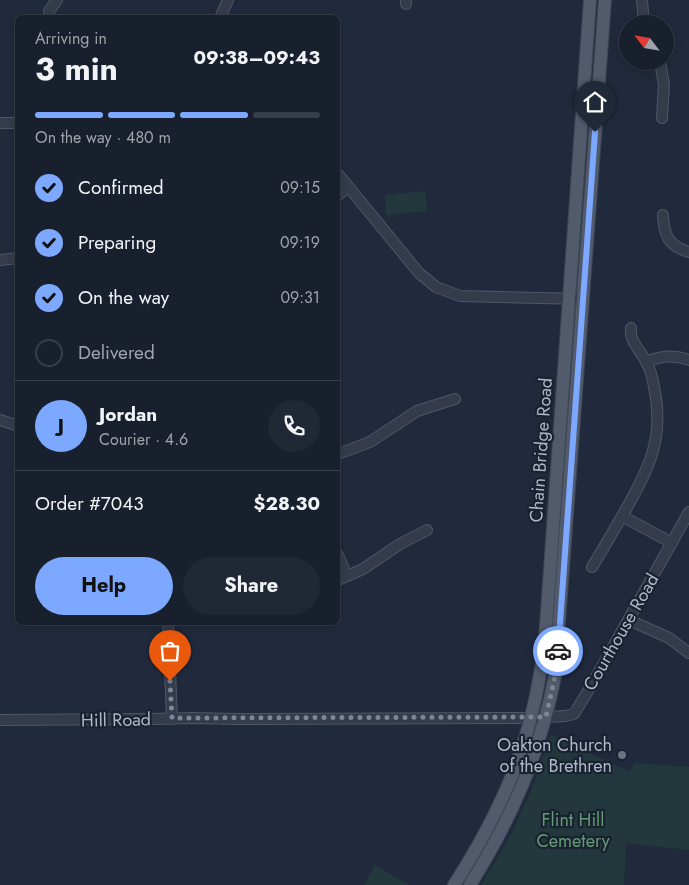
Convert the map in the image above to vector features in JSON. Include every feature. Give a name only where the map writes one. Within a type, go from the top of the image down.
[{"type":"main road","name":"Chain Bridge Road","points":[[454,885],[493,821],[517,764],[531,718],[543,660],[590,0]]},
{"type":"main road","name":"Chain Bridge Road","points":[[470,885],[491,852],[516,804],[546,717],[557,656],[605,0]]},
{"type":"street","points":[[49,11],[57,0]]},
{"type":"street","points":[[221,15],[228,0]]},
{"type":"street","points":[[642,0],[643,15]]},
{"type":"street","points":[[662,70],[664,85],[662,118]]},
{"type":"street","points":[[0,123],[15,122]]},
{"type":"street","points":[[340,177],[419,273],[429,283],[441,290],[466,296],[584,298]]},
{"type":"street","points":[[340,193],[348,187]]},
{"type":"street","points":[[662,215],[665,234],[670,241],[675,246],[689,252]]},
{"type":"street","points":[[0,260],[15,258]]},
{"type":"street","points":[[592,567],[644,478],[656,440],[658,402],[646,362],[630,336],[630,328]]},
{"type":"street","points":[[646,362],[660,356],[673,356],[689,360]]},
{"type":"street","points":[[340,453],[370,442],[417,411],[455,399]]},
{"type":"street","points":[[0,420],[15,425]]},
{"type":"street","name":"Courthouse Road","points":[[531,718],[574,714],[689,512]]},
{"type":"street","points":[[622,516],[672,543]]},
{"type":"street","points":[[342,578],[363,569],[400,544],[427,530]]},
{"type":"street","points":[[628,620],[670,638],[689,653]]},
{"type":"street","points":[[168,625],[172,718]]},
{"type":"street","name":"Hill Road","points":[[0,720],[531,718]]},
{"type":"green space","points":[[425,191],[427,211],[386,215],[385,195]]},
{"type":"green space","name":"Flint Hill Cemetery","points":[[550,735],[630,772],[634,763],[689,767],[689,850],[626,843],[624,885],[481,885],[511,835],[534,784]]},
{"type":"green space","points":[[375,865],[409,885],[364,885]]},
{"type":"way so far","points":[[170,681],[172,718],[546,717],[555,676],[558,651]]},
{"type":"place","name":"Oakton Church of the Brethren","points":[[622,755]]},
{"type":"route","points":[[558,651],[595,132]]}]
